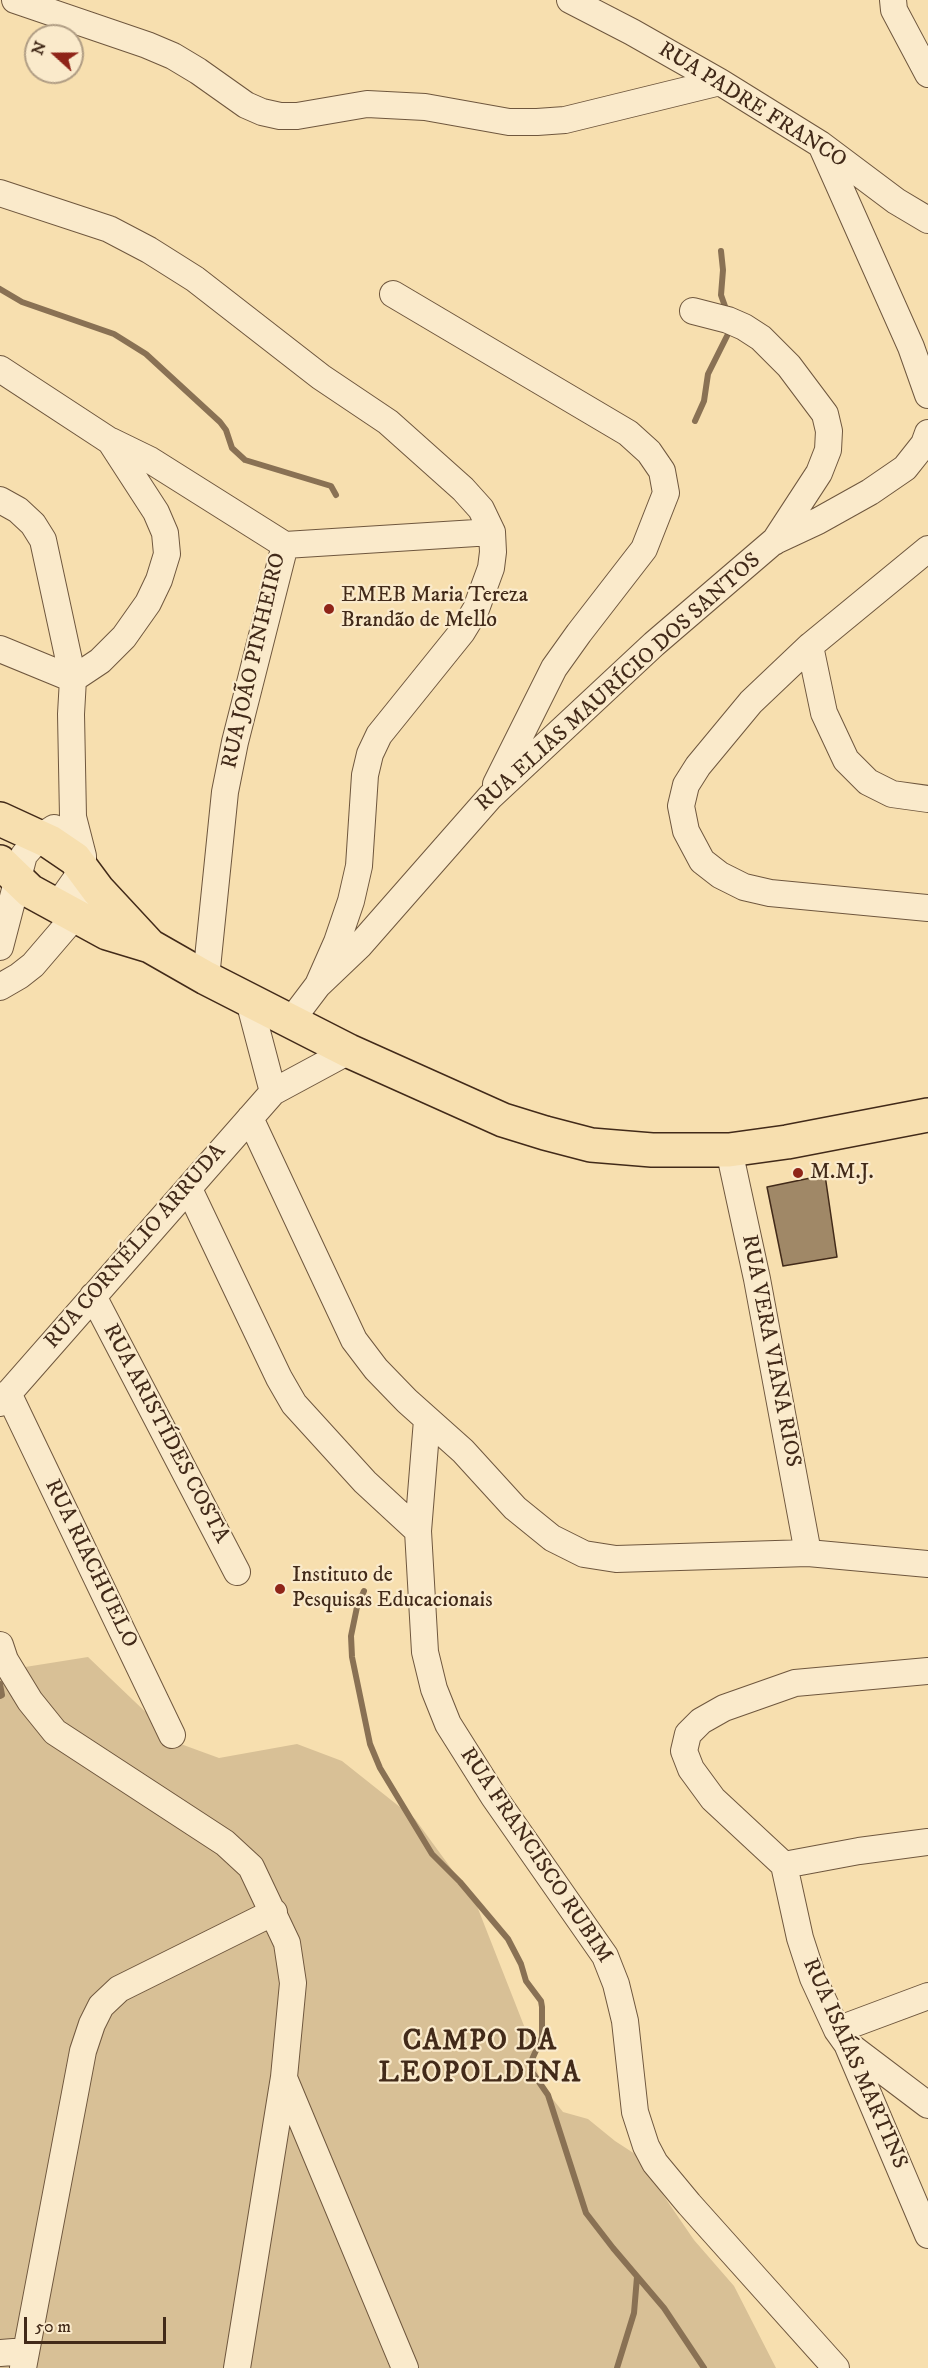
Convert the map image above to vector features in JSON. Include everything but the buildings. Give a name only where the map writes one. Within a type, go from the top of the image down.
[{"type":"highway","points":[[0,819],[63,850],[150,946]]},
{"type":"highway","points":[[9,871],[62,910],[107,933],[150,946],[249,1001],[349,1051],[503,1119],[545,1133],[591,1144],[652,1150],[729,1150],[787,1142],[928,1115]]},
{"type":"street","points":[[15,0],[173,56],[246,105],[280,116],[297,116],[367,104],[424,107],[509,122],[565,120],[720,82]]},
{"type":"street","name":"RUA PADRE FRANCO","points":[[570,0],[720,82],[820,144],[896,201],[928,220]]},
{"type":"street","points":[[893,0],[894,10],[928,74]]},
{"type":"street","points":[[820,144],[911,347],[928,395]]},
{"type":"street","points":[[0,193],[109,229],[149,250],[195,279],[321,377],[388,423],[463,489],[481,509],[492,532],[491,568],[476,609],[462,632],[379,735],[370,754],[365,775],[359,867],[338,942],[318,985]]},
{"type":"street","points":[[393,294],[628,433],[649,452],[662,471],[666,493],[644,549],[554,668],[490,797]]},
{"type":"street","points":[[693,310],[728,320],[761,338],[789,366],[825,414],[830,431],[819,473],[773,542]]},
{"type":"street","name":"RUA JOÃO PINHEIRO","points":[[0,369],[110,441],[150,460],[285,545],[235,742],[225,792],[206,978]]},
{"type":"street","name":"RUA ELIAS MAURÍCIO DOS SANTOS","points":[[290,1022],[318,985],[360,945],[490,797],[654,644],[773,542],[818,521],[905,468],[924,444],[928,433]]},
{"type":"street","points":[[73,679],[100,661],[123,637],[148,603],[167,554],[165,533],[156,512],[110,441]]},
{"type":"street","points":[[0,501],[18,510],[33,524],[43,540],[73,679],[71,714],[73,817],[90,879],[62,910],[33,965],[0,987]]},
{"type":"street","points":[[285,545],[492,532]]},
{"type":"street","points":[[928,549],[810,646],[751,702],[698,766],[686,785],[681,806],[686,831],[702,861],[720,875],[744,887],[770,893],[928,908]]},
{"type":"street","points":[[810,646],[824,713],[846,760],[868,782],[892,794],[928,799]]},
{"type":"street","points":[[0,649],[73,679]]},
{"type":"street","points":[[0,947],[9,871],[40,837],[73,817]]},
{"type":"street","points":[[249,1001],[273,1092]]},
{"type":"street","name":"RUA CORNÉLIO ARRUDA","points":[[4,1398],[273,1092],[349,1051]]},
{"type":"street","points":[[250,1118],[354,1340],[376,1369],[427,1420],[463,1451],[515,1508],[552,1538],[584,1554],[616,1559],[808,1553],[928,1564]]},
{"type":"street","name":"RUA VERA VIANA RIOS","points":[[729,1150],[758,1279],[808,1553]]},
{"type":"street","points":[[189,1189],[279,1378],[294,1404],[365,1482],[418,1531]]},
{"type":"street","name":"RUA ARISTÍDES COSTA","points":[[93,1296],[237,1572]]},
{"type":"street","name":"RUA RIACHUELO","points":[[4,1398],[172,1735]]},
{"type":"street","name":"RUA FRANCISCO RUBIM","points":[[427,1420],[418,1531],[425,1653],[434,1689],[448,1724],[494,1797],[605,1956],[616,1984],[625,2021],[635,2112],[646,2146],[668,2181],[836,2368]]},
{"type":"street","points":[[0,1645],[5,1659],[30,1701],[55,1732],[225,1843],[251,1867],[274,1911],[287,1943],[293,1983],[284,2078],[237,2368]]},
{"type":"street","points":[[928,1671],[795,1683],[724,1708],[700,1721],[688,1734],[684,1750],[691,1769],[713,1799],[784,1865],[860,1851],[928,1842]]},
{"type":"street","name":"RUA ISAÍAS MARTINS","points":[[784,1865],[800,1938],[816,1987],[842,2037],[928,2235]]},
{"type":"street","points":[[0,2353],[24,2360],[83,2051],[101,2006],[119,1989],[274,1911]]},
{"type":"street","points":[[928,1996],[842,2037],[928,2105]]},
{"type":"street","points":[[284,2078],[405,2368]]},
{"type":"shaded area","points":[[88,1657],[178,1743],[219,1758],[297,1744],[342,1761],[415,1819],[475,1901],[530,2041],[540,2083],[563,2112],[588,2119],[635,2154],[694,2240],[734,2286],[776,2368],[0,2368],[0,1671]]},
{"type":"waterway","points":[[721,251],[723,270],[721,295],[727,312]]},
{"type":"waterway","points":[[0,289],[22,302],[114,334],[146,354],[220,422],[226,430],[232,448],[245,460],[331,486],[336,495]]},
{"type":"waterway","points":[[695,421],[704,401],[708,374],[727,336]]},
{"type":"waterway","points":[[364,1591],[357,1607],[351,1636],[352,1657],[370,1744],[380,1768],[432,1854],[460,1882],[508,1939],[521,1964],[526,1981],[541,2001],[542,2037],[530,2069],[548,2095],[586,2213],[664,2308],[704,2368]]},
{"type":"waterway","points":[[0,1684],[2,1695],[0,1696]]},
{"type":"waterway","points":[[617,2368],[634,2313],[637,2277]]},
{"type":"place","name":"EMEB Maria Tereza Brandão de Mello","points":[[329,609]]},
{"type":"place","name":"M.M.J.","points":[[798,1173]]},
{"type":"place","name":"Instituto de Pesquisas Educacionais","points":[[280,1589]]},
{"type":"district","name":"CAMPO DA LEOPOLDINA","points":[[480,2059]]}]
